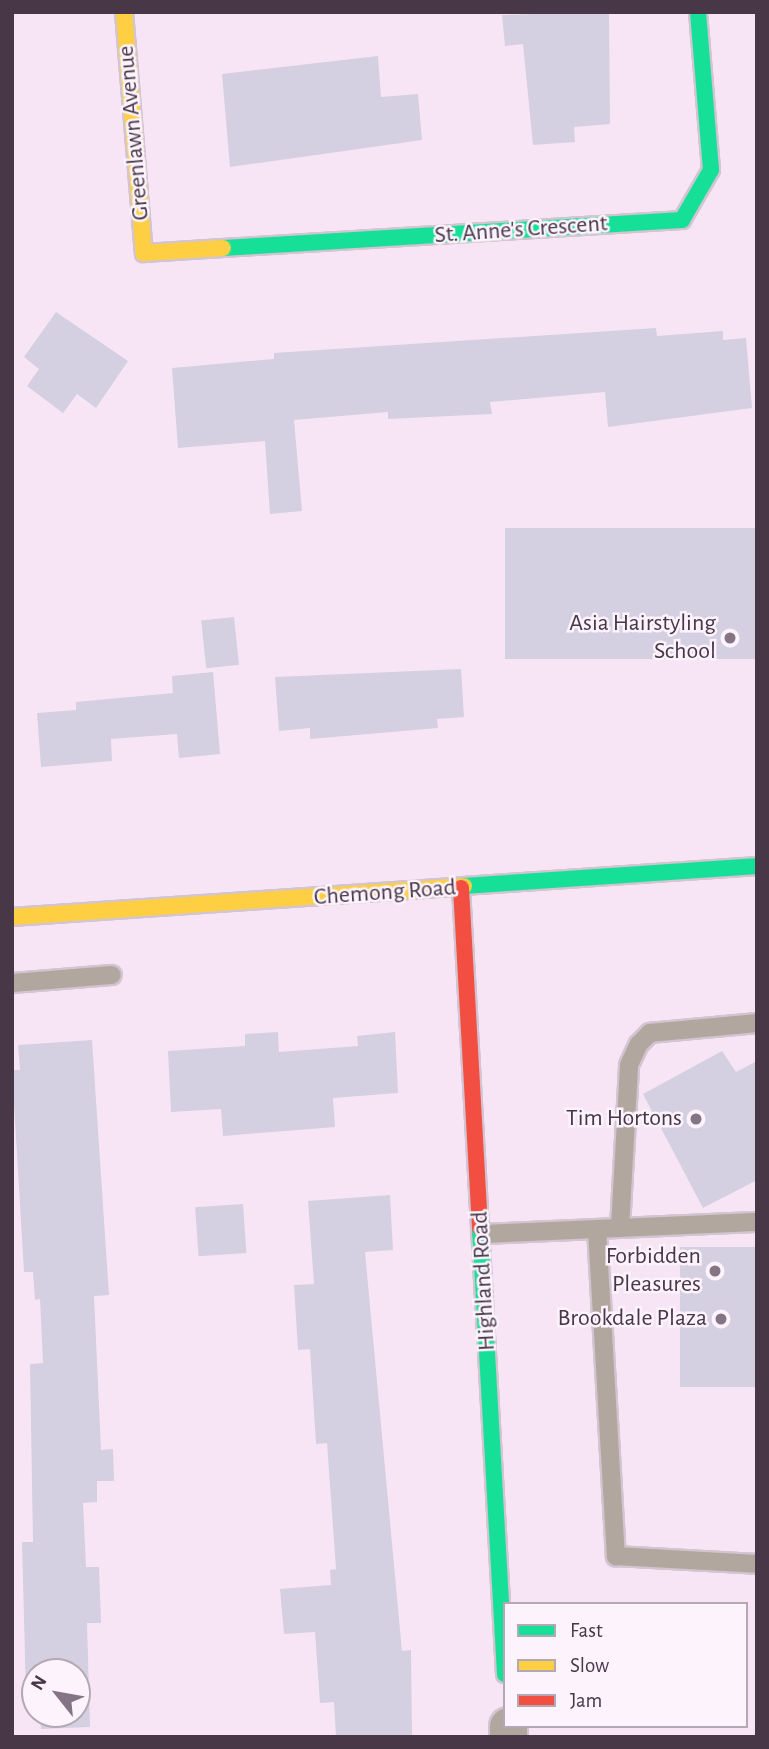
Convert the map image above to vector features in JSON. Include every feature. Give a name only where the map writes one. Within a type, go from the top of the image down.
[{"type":"street","name":"Greenlawn Avenue","points":[[124,12],[144,253]]},
{"type":"street","name":"St. Anne's Crescent","points":[[144,253],[682,220],[711,170],[698,12]]},
{"type":"street","name":"Chemong Road","points":[[12,917],[757,866]]},
{"type":"street","name":"Highland Road","points":[[461,888],[503,1637]]},
{"type":"lane","points":[[12,983],[112,975]]},
{"type":"lane","points":[[620,1228],[629,1065],[639,1044],[650,1033],[757,1023]]},
{"type":"lane","points":[[481,1234],[757,1222]]},
{"type":"lane","points":[[597,1229],[616,1556],[757,1564]]},
{"type":"building","points":[[609,12],[610,124],[574,127],[575,142],[533,145],[523,44],[505,46],[502,15]]},
{"type":"building","points":[[378,56],[381,97],[418,94],[422,140],[230,167],[222,74]]},
{"type":"building","points":[[56,312],[128,361],[96,408],[77,394],[63,413],[27,386],[39,369],[24,357]]},
{"type":"building","points":[[656,328],[657,336],[723,331],[723,340],[746,338],[752,408],[608,427],[605,392],[490,402],[492,414],[388,419],[388,412],[294,420],[302,511],[270,514],[265,441],[178,448],[172,368],[274,359],[274,353]]},
{"type":"building","points":[[505,528],[757,528],[757,659],[505,659]]},
{"type":"building","points":[[234,617],[239,665],[206,668],[201,620]]},
{"type":"building","points":[[461,669],[464,717],[437,719],[438,728],[310,739],[310,728],[279,731],[275,677]]},
{"type":"building","points":[[213,672],[220,754],[179,758],[177,734],[111,739],[112,761],[41,767],[37,713],[76,710],[76,702],[173,693],[172,676]]},
{"type":"building","points":[[278,1032],[279,1052],[358,1046],[357,1036],[395,1032],[398,1093],[333,1098],[335,1127],[223,1136],[221,1109],[171,1112],[168,1051],[245,1046],[245,1034]]},
{"type":"building","points":[[92,1040],[109,1295],[94,1296],[101,1450],[113,1449],[114,1481],[97,1481],[97,1502],[83,1503],[86,1567],[99,1567],[101,1623],[87,1623],[88,1658],[25,1658],[22,1542],[33,1542],[30,1364],[43,1363],[40,1299],[35,1300],[33,1272],[24,1272],[12,1070],[20,1070],[18,1045]]},
{"type":"building","points":[[722,1051],[736,1072],[757,1061],[757,1180],[703,1208],[643,1094]]},
{"type":"building","points":[[390,1195],[393,1250],[365,1252],[402,1651],[411,1650],[412,1737],[336,1737],[334,1702],[320,1703],[315,1632],[284,1634],[280,1589],[331,1585],[330,1570],[336,1569],[327,1443],[316,1444],[310,1349],[298,1350],[294,1285],[314,1284],[308,1201]]},
{"type":"building","points":[[243,1204],[246,1253],[199,1256],[195,1207]]},
{"type":"building","name":"Brookdale Plaza","points":[[680,1247],[757,1247],[757,1387],[680,1387]]},
{"type":"traffic: fast","points":[[223,248],[682,220],[711,170],[698,12]]},
{"type":"traffic: fast","points":[[464,886],[757,866]]},
{"type":"traffic: fast","points":[[480,1227],[503,1638]]},
{"type":"traffic: slow","points":[[124,12],[144,253],[223,248]]},
{"type":"traffic: slow","points":[[12,917],[464,886]]},
{"type":"traffic: jam","points":[[461,888],[480,1227]]},
{"type":"place","name":"Asia Hairstyling School","points":[[730,638]]},
{"type":"place","name":"Tim Hortons","points":[[696,1119]]},
{"type":"place","name":"Forbidden Pleasures","points":[[715,1271]]},
{"type":"place","name":"Brookdale Plaza","points":[[721,1319]]}]
